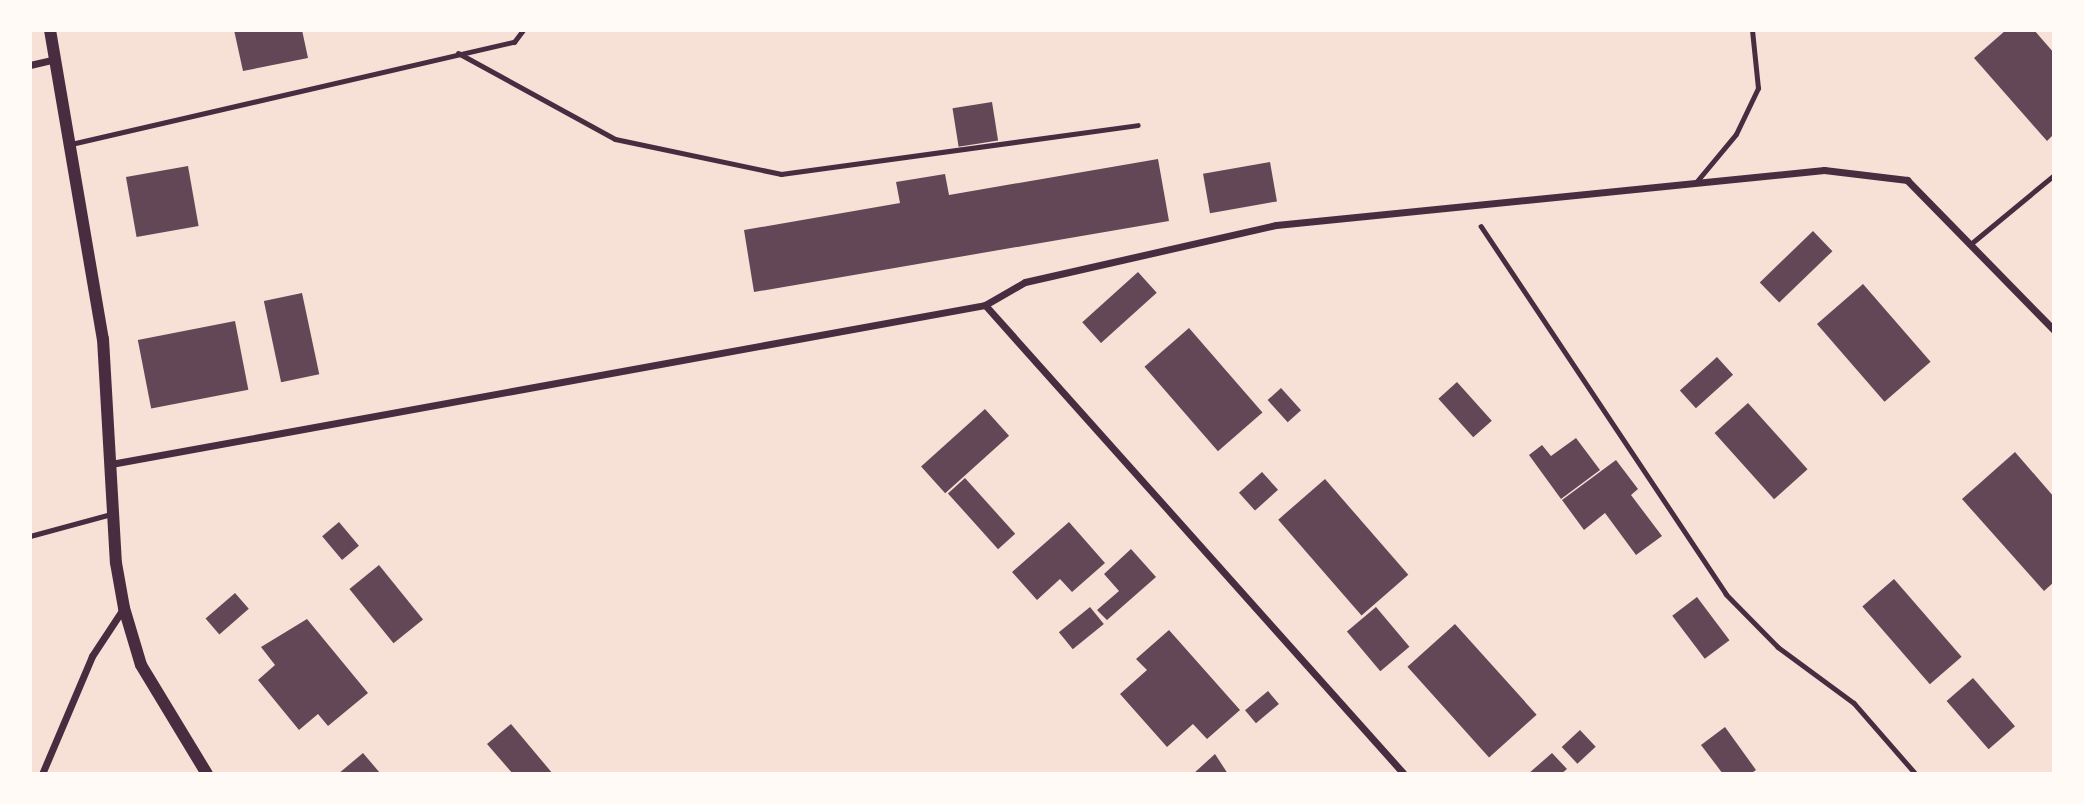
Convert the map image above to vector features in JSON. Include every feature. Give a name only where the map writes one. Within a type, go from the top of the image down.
[{"type":"street","points":[[50,30],[103,340],[124,608],[141,665],[207,774]]},
{"type":"street","points":[[30,65],[55,59]]},
{"type":"street","points":[[111,464],[985,305],[1026,282],[1124,256],[1276,225],[1481,200],[1697,181],[1875,172],[1907,180],[1973,242],[2054,330]]},
{"type":"street","points":[[985,305],[1404,774]]},
{"type":"street","points":[[42,774],[92,656],[124,608]]},
{"type":"lane","points":[[71,144],[458,52],[514,42],[523,30]]},
{"type":"lane","points":[[1697,181],[1736,134],[1758,88],[1752,30]]},
{"type":"lane","points":[[458,52],[615,139],[781,174],[1138,125]]},
{"type":"lane","points":[[1973,242],[2054,175]]},
{"type":"lane","points":[[30,536],[115,513]]},
{"type":"path","points":[[1481,200],[1486,238],[1726,594],[1777,647],[1854,702],[1916,774]]},
{"type":"building","points":[[234,30],[302,30],[308,58],[243,71]]},
{"type":"building","points":[[2006,30],[2034,30],[2054,53],[2054,134],[2047,141],[1974,58]]},
{"type":"building","points":[[992,102],[998,141],[959,147],[952,108]]},
{"type":"building","points":[[1158,159],[1169,221],[754,292],[744,230],[900,203],[896,182],[945,174],[949,195]]},
{"type":"building","points":[[1270,162],[1277,201],[1210,213],[1203,174]]},
{"type":"building","points":[[188,166],[199,226],[137,237],[126,177]]},
{"type":"building","points":[[1813,231],[1832,251],[1779,303],[1760,282]]},
{"type":"building","points":[[1138,272],[1157,293],[1101,343],[1082,322]]},
{"type":"building","points":[[1863,284],[1931,362],[1885,402],[1817,324]]},
{"type":"building","points":[[302,293],[319,374],[281,382],[264,301]]},
{"type":"building","points":[[235,321],[248,390],[151,409],[138,340]]},
{"type":"building","points":[[1189,328],[1262,413],[1218,451],[1144,367]]},
{"type":"building","points":[[1717,357],[1733,375],[1696,408],[1680,390]]},
{"type":"building","points":[[1457,382],[1492,421],[1473,437],[1438,399]]},
{"type":"building","points":[[1281,388],[1301,410],[1288,422],[1268,400]]},
{"type":"building","points":[[1748,403],[1808,469],[1774,499],[1715,433]]},
{"type":"building","points":[[985,409],[1009,436],[945,493],[921,467]]},
{"type":"building","points":[[1576,438],[1600,470],[1561,499],[1529,455],[1542,445],[1551,456]]},
{"type":"building","points":[[2015,452],[2054,497],[2054,582],[2044,591],[1962,499]]},
{"type":"building","points":[[1616,460],[1638,489],[1631,495],[1662,536],[1636,555],[1605,513],[1584,530],[1562,500]]},
{"type":"building","points":[[1262,472],[1278,490],[1255,511],[1239,493]]},
{"type":"building","points":[[965,478],[1015,534],[998,549],[948,493]]},
{"type":"building","points":[[1325,479],[1408,575],[1362,616],[1278,520]]},
{"type":"building","points":[[339,522],[359,546],[342,560],[322,536]]},
{"type":"building","points":[[1069,522],[1105,563],[1072,592],[1060,579],[1037,600],[1012,572]]},
{"type":"building","points":[[1131,549],[1156,577],[1107,620],[1097,610],[1119,591],[1104,574]]},
{"type":"building","points":[[379,565],[423,619],[394,643],[349,589]]},
{"type":"building","points":[[1894,579],[1962,657],[1930,684],[1862,607]]},
{"type":"building","points":[[235,593],[249,609],[219,634],[206,619]]},
{"type":"building","points":[[1697,597],[1729,640],[1705,659],[1672,616]]},
{"type":"building","points":[[1090,607],[1104,624],[1073,649],[1059,632]]},
{"type":"building","points":[[1376,607],[1409,647],[1380,671],[1347,631]]},
{"type":"building","points":[[307,619],[368,693],[328,726],[318,714],[299,730],[258,680],[275,665],[261,647]]},
{"type":"building","points":[[1455,624],[1537,715],[1489,757],[1407,667]]},
{"type":"building","points":[[1169,630],[1240,710],[1207,739],[1193,724],[1167,747],[1120,694],[1147,670],[1136,659]]},
{"type":"building","points":[[1973,678],[2015,726],[1989,749],[1947,701]]},
{"type":"building","points":[[1268,691],[1279,704],[1256,723],[1245,710]]},
{"type":"building","points":[[511,724],[553,774],[513,774],[487,744]]},
{"type":"building","points":[[1725,727],[1756,770],[1750,774],[1723,774],[1701,745]]},
{"type":"building","points":[[1580,730],[1596,747],[1577,764],[1562,747]]},
{"type":"building","points":[[363,753],[380,773],[338,774]]},
{"type":"building","points":[[1552,753],[1567,769],[1561,774],[1528,774]]},
{"type":"building","points":[[1215,754],[1228,774],[1193,774]]}]
